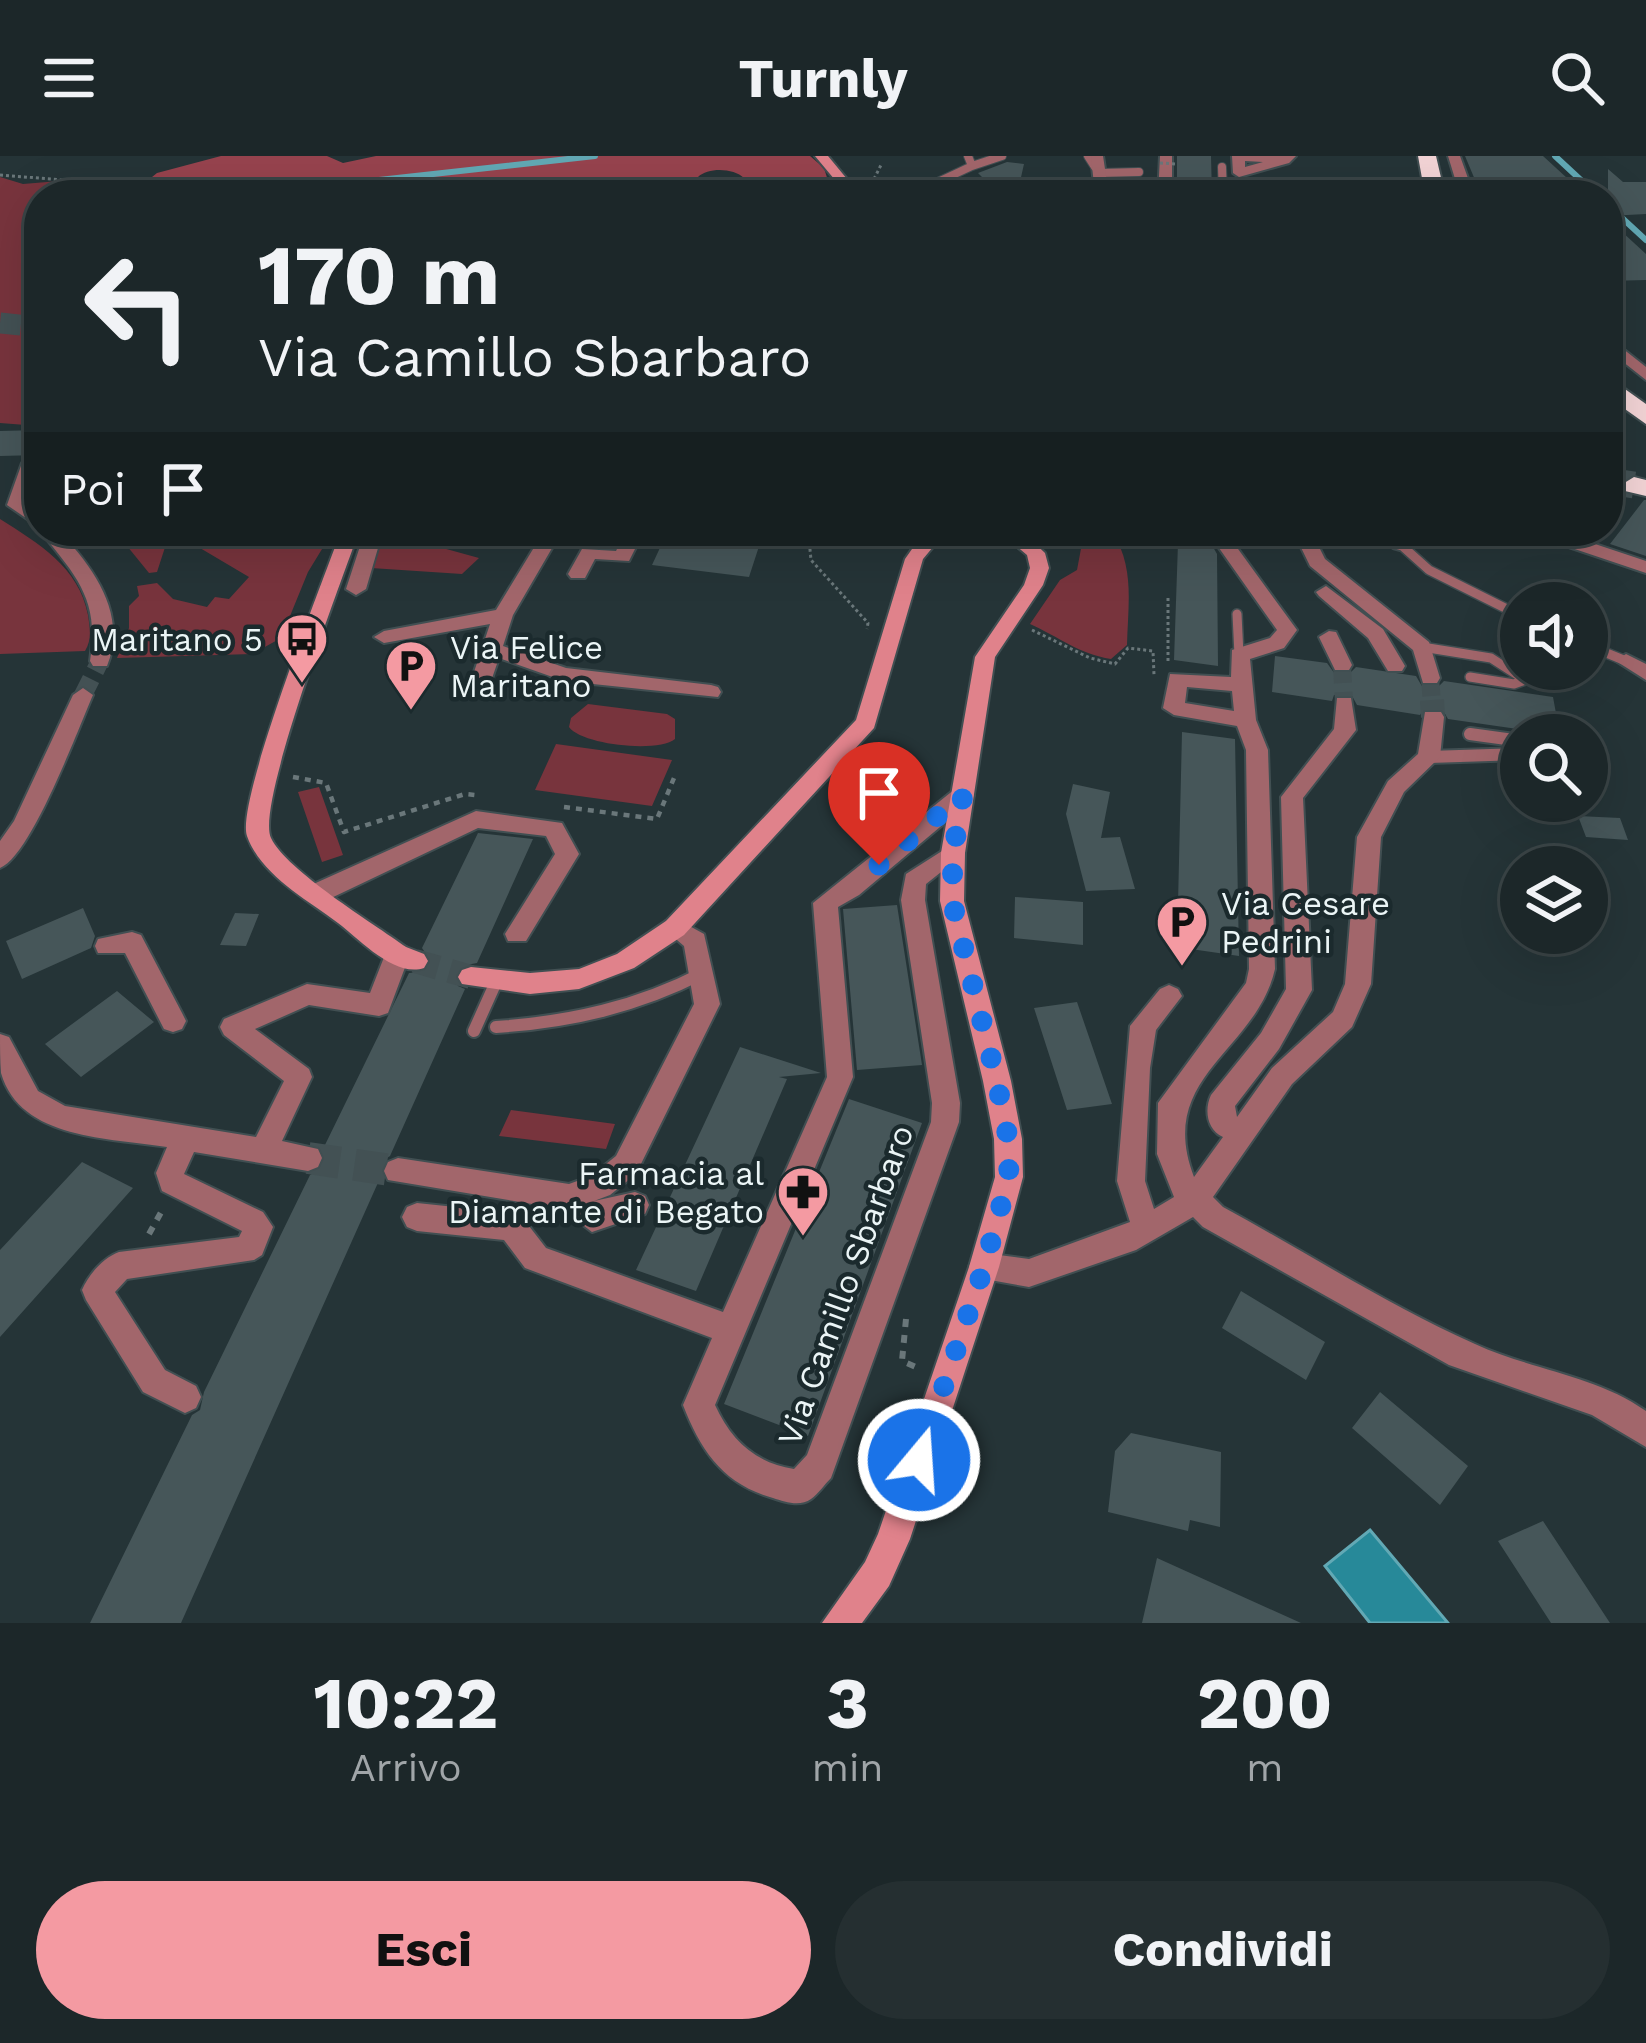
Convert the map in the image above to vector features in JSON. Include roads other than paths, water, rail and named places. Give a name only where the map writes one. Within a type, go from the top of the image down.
[{"type":"highway","points":[[1623,397],[1646,417]]},
{"type":"street","points":[[821,156],[841,180]]},
{"type":"street","points":[[1623,355],[1646,376]]},
{"type":"street","points":[[24,483],[16,505],[24,511]]},
{"type":"street","points":[[62,546],[88,576],[102,604],[100,661]]},
{"type":"street","points":[[263,1151],[298,1077],[226,1028],[307,994],[379,1005],[406,957],[261,848],[255,819],[298,672],[344,546]]},
{"type":"street","points":[[356,589],[369,546]]},
{"type":"street","points":[[479,687],[503,615],[544,546]]},
{"type":"street","points":[[578,574],[589,553],[622,557],[628,546]]},
{"type":"street","points":[[483,980],[551,985],[587,980],[638,956],[675,928],[866,723],[919,550],[926,546]]},
{"type":"street","points":[[840,1623],[877,1574],[893,1539],[1005,1198],[1008,1138],[952,901],[953,853],[985,657],[997,632],[1039,580],[1041,568],[1030,546]]},
{"type":"street","points":[[1227,546],[1287,630],[1277,643],[1239,655],[1245,720],[1257,750],[1262,969],[1258,986],[1172,1103],[1173,1166],[1194,1201],[1213,1217],[1460,1354],[1495,1370],[1607,1402],[1646,1431]]},
{"type":"street","points":[[1310,546],[1322,567],[1422,647],[1430,678]]},
{"type":"street","points":[[1587,546],[1646,567]]},
{"type":"street","points":[[1322,567],[1310,576],[1376,634],[1395,666]]},
{"type":"street","points":[[384,637],[503,615]]},
{"type":"street","points":[[1329,637],[1342,665]]},
{"type":"street","points":[[492,650],[564,674],[711,692]]},
{"type":"street","points":[[1625,661],[1646,673]]},
{"type":"street","points":[[1240,685],[1176,680],[1175,711],[1245,720]]},
{"type":"street","points":[[0,859],[24,825],[82,695]]},
{"type":"street","points":[[1242,1133],[1223,1124],[1220,1102],[1270,1041],[1298,990],[1292,797],[1345,730],[1344,703]]},
{"type":"street","points":[[984,1267],[1029,1273],[1150,1229],[1194,1201],[1282,1076],[1343,1019],[1358,984],[1369,837],[1388,798],[1429,757],[1432,716]]},
{"type":"street","name":"Via Camillo Sbarbaro","points":[[953,853],[914,880],[945,1121],[819,1466],[800,1487],[766,1484],[711,1441],[698,1405],[840,1077],[825,903],[850,889],[963,795]]},
{"type":"street","points":[[318,893],[476,819],[554,829],[567,854],[518,934]]},
{"type":"street","points":[[398,1171],[569,1197],[600,1186],[626,1165],[707,1004],[695,941],[675,928]]},
{"type":"street","points":[[107,946],[132,942],[173,1021]]},
{"type":"street","points":[[1150,1229],[1137,1208],[1131,1181],[1137,1068],[1143,1026],[1169,996]]},
{"type":"street","points":[[0,1045],[28,1099],[60,1117],[308,1158]]},
{"type":"street","points":[[185,1139],[170,1173],[178,1186],[254,1222],[258,1235],[244,1250],[132,1264],[107,1273],[97,1290],[154,1381],[185,1397]]},
{"type":"street","points":[[569,1197],[592,1219],[635,1205]]},
{"type":"street","points":[[417,1217],[512,1228],[536,1258],[731,1330]]},
{"type":"lane","points":[[968,156],[971,166]]},
{"type":"lane","points":[[942,180],[1002,156]]},
{"type":"lane","points":[[1095,163],[1138,172]]},
{"type":"lane","points":[[1222,167],[1222,180]]},
{"type":"lane","points":[[1404,546],[1429,571],[1500,606]]},
{"type":"lane","points":[[1237,614],[1239,655]]},
{"type":"lane","points":[[1422,647],[1488,656],[1508,664],[1525,680],[1514,684],[1470,677]]},
{"type":"lane","points":[[1608,654],[1625,661]]},
{"type":"lane","points":[[1469,734],[1500,738]]},
{"type":"lane","points":[[1429,757],[1500,755]]},
{"type":"lane","points":[[496,1028],[556,1024],[621,1010],[704,972]]},
{"type":"lane","points":[[474,1031],[483,980]]},
{"type":"water","points":[[1370,1530],[1448,1623],[1370,1623],[1325,1566]]},
{"type":"waterway","points":[[379,180],[595,156]]},
{"type":"waterway","points":[[1555,156],[1581,180]]},
{"type":"waterway","points":[[1623,219],[1646,240]]},
{"type":"tunnel","points":[[0,323],[24,325]]},
{"type":"tunnel","points":[[1623,483],[1634,485]]},
{"type":"tunnel","points":[[83,695],[100,661]]},
{"type":"tunnel","points":[[1342,665],[1344,703]]},
{"type":"tunnel","points":[[1430,678],[1432,703]]},
{"type":"tunnel","points":[[1432,700],[1433,717]]},
{"type":"tunnel","points":[[415,961],[471,977]]},
{"type":"tunnel","points":[[308,1158],[398,1171]]},
{"type":"place","name":"Maritano 5","points":[[302,685]]},
{"type":"place","name":"Via Felice Maritano","points":[[411,712]]},
{"type":"place","name":"Via Cesare Pedrini","points":[[1182,968]]},
{"type":"place","name":"Farmacia al Diamante di Begato","points":[[803,1238]]}]
